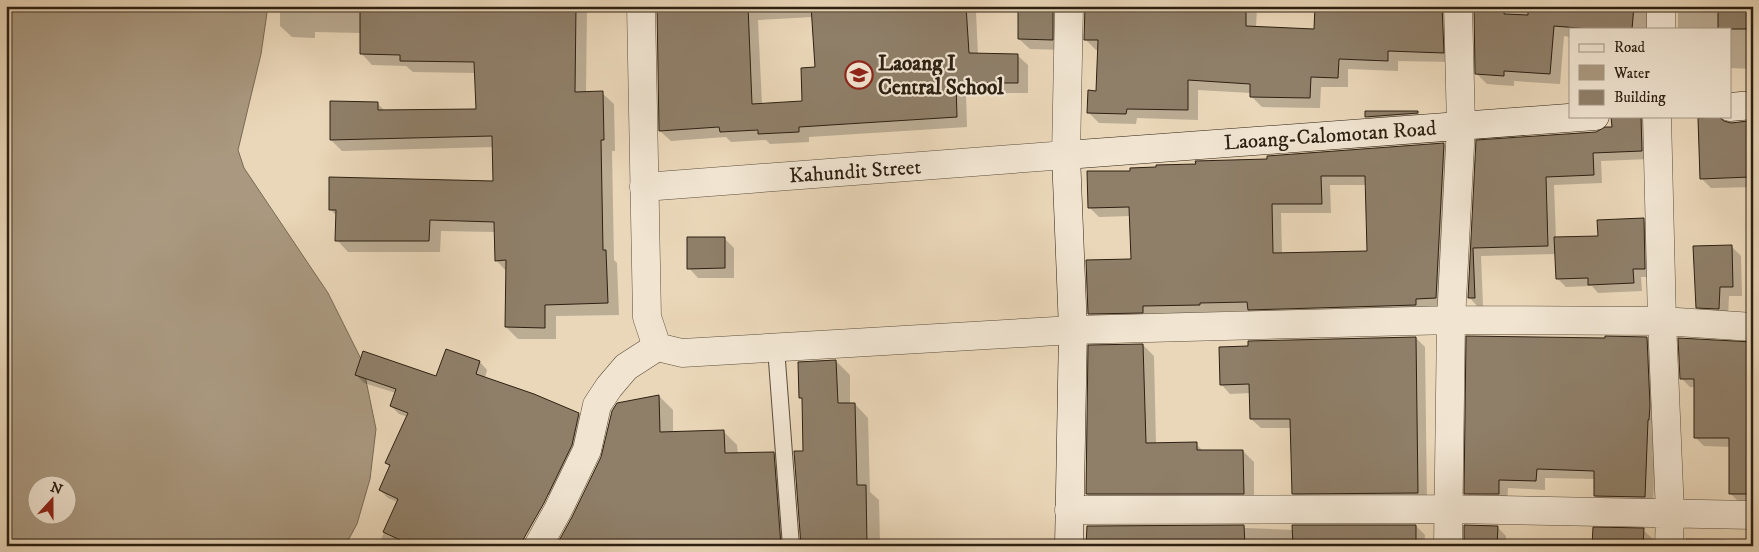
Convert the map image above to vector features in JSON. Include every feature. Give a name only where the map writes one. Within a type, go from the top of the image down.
[{"type":"street","points":[[641,6],[647,316],[657,347]]},
{"type":"street","points":[[1069,6],[1066,155],[1073,330],[1069,546]]},
{"type":"street","points":[[1448,546],[1450,320],[1460,126],[1458,6]]},
{"type":"street","points":[[1660,28],[1661,6]]},
{"type":"street","points":[[1732,107],[1753,105]]},
{"type":"street","name":"Laoang-Calomotan Road","points":[[1066,155],[1569,118]]},
{"type":"street","points":[[1658,118],[1662,321],[1670,513],[1669,546]]},
{"type":"street","name":"Kahundit Street","points":[[644,187],[1066,155]]},
{"type":"street","points":[[538,546],[558,510],[586,450],[597,405],[626,367],[657,347],[682,354],[1073,330],[1450,320],[1662,321],[1753,327]]},
{"type":"street","points":[[1069,510],[1449,509],[1753,515]]},
{"type":"lane","points":[[776,348],[791,546]]},
{"type":"water","points":[[6,6],[268,6],[261,54],[238,150],[244,168],[328,293],[362,361],[376,429],[370,479],[357,524],[345,546],[6,546]]},
{"type":"building","points":[[360,6],[576,6],[575,92],[603,91],[604,140],[601,140],[603,250],[606,250],[608,303],[545,305],[545,328],[505,327],[506,260],[495,261],[494,222],[430,220],[429,241],[335,241],[336,210],[329,210],[329,177],[493,181],[492,136],[330,140],[330,101],[378,102],[378,110],[476,109],[474,62],[400,61],[400,55],[360,54]]},
{"type":"building","points":[[657,6],[748,6],[752,104],[802,101],[801,68],[815,67],[811,6],[966,6],[969,53],[1018,54],[1018,83],[956,83],[957,117],[799,127],[799,132],[758,134],[758,130],[720,132],[719,127],[659,131]]},
{"type":"building","points":[[1018,6],[1053,6],[1053,40],[1018,39]]},
{"type":"building","points":[[1085,6],[1246,6],[1246,26],[1314,29],[1315,6],[1442,6],[1444,53],[1388,51],[1388,61],[1339,59],[1338,78],[1311,77],[1310,98],[1250,97],[1250,84],[1188,80],[1188,110],[1127,109],[1126,114],[1087,113],[1088,90],[1096,91],[1098,40],[1084,40]]},
{"type":"building","points":[[1474,6],[1505,6],[1504,14],[1528,15],[1528,6],[1634,6],[1632,28],[1554,26],[1550,74],[1504,71],[1504,76],[1475,74]]},
{"type":"building","points":[[1718,6],[1749,6],[1748,29],[1718,28]]},
{"type":"building","points":[[1365,111],[1418,111],[1418,113],[1365,117]]},
{"type":"building","points":[[1611,118],[1641,118],[1642,151],[1593,153],[1594,175],[1546,177],[1548,246],[1473,248],[1475,298],[1468,298],[1476,140],[1596,132],[1605,127],[1612,127]]},
{"type":"building","points":[[1698,118],[1720,118],[1731,123],[1748,121],[1750,177],[1700,179]]},
{"type":"building","points":[[1444,143],[1436,298],[1416,299],[1416,305],[1248,310],[1247,302],[1200,303],[1200,305],[1143,306],[1143,313],[1088,314],[1086,260],[1131,259],[1129,207],[1088,208],[1087,171],[1130,171],[1130,168],[1156,167],[1156,165],[1196,164],[1195,161],[1267,159],[1267,156]],"holes":[[[1321,176],[1365,176],[1367,251],[1273,253],[1272,204],[1322,204]]]},
{"type":"building","points":[[1644,218],[1645,269],[1633,269],[1634,283],[1588,285],[1588,278],[1556,279],[1554,237],[1598,236],[1597,220]]},
{"type":"building","points":[[687,237],[725,237],[725,268],[687,269]]},
{"type":"building","points":[[1732,245],[1733,287],[1720,287],[1719,309],[1696,308],[1693,246]]},
{"type":"building","points":[[1466,336],[1647,337],[1650,405],[1645,497],[1594,496],[1594,471],[1537,469],[1536,481],[1499,480],[1499,494],[1464,494]]},
{"type":"building","points":[[1416,337],[1418,493],[1292,494],[1290,419],[1250,419],[1249,384],[1220,385],[1219,347],[1248,346],[1248,341]]},
{"type":"building","points":[[1678,338],[1753,342],[1753,494],[1729,494],[1729,438],[1694,438],[1694,379],[1680,379]]},
{"type":"building","points":[[1143,344],[1146,443],[1197,442],[1197,450],[1243,450],[1244,494],[1086,494],[1088,345]]},
{"type":"building","points":[[446,349],[480,361],[476,374],[534,394],[579,413],[572,445],[544,503],[524,538],[522,546],[413,546],[383,532],[398,499],[379,490],[390,465],[385,463],[408,413],[390,406],[396,389],[355,375],[363,351],[436,376]]},
{"type":"building","points":[[836,360],[838,403],[855,403],[857,485],[866,485],[867,546],[801,546],[794,451],[803,451],[802,398],[799,398],[798,362]]},
{"type":"building","points":[[659,395],[660,432],[724,430],[725,453],[774,452],[781,546],[556,546],[601,457],[612,411],[617,403]]},
{"type":"building","points":[[1244,525],[1245,546],[1086,546],[1087,526]]},
{"type":"building","points":[[1292,525],[1416,525],[1416,546],[1293,546]]},
{"type":"building","points":[[1464,525],[1498,526],[1497,546],[1464,546]]},
{"type":"building","points":[[1593,527],[1644,528],[1643,546],[1592,546]]},
{"type":"place","name":"Laoang I Central School","points":[[859,75]]}]
